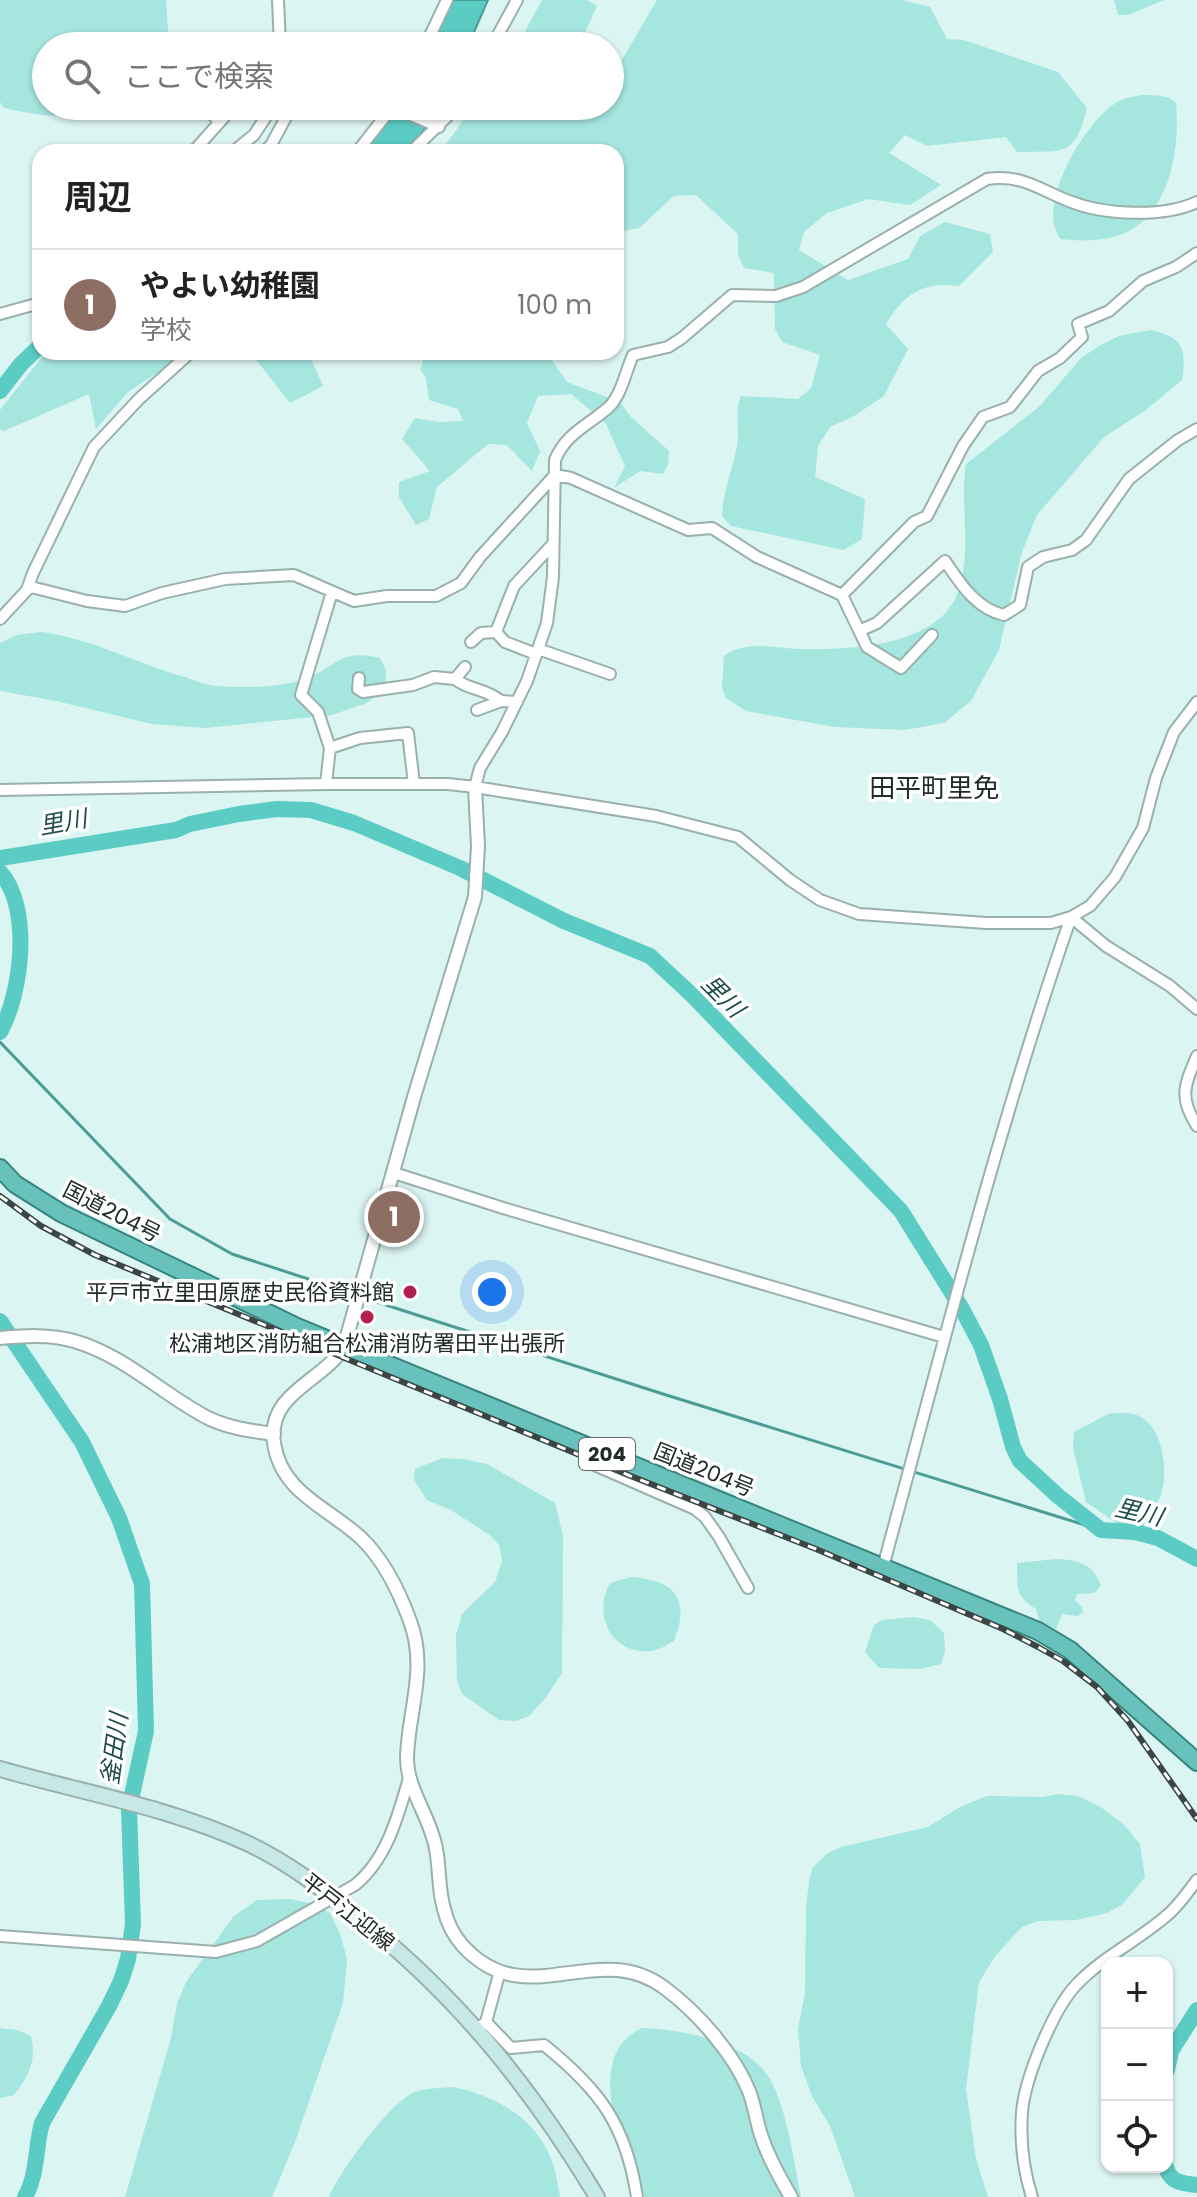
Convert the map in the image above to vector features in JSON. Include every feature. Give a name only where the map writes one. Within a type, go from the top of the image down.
[{"type":"highway","name":"国道204号","points":[[0,1168],[15,1184],[61,1213],[297,1327],[1050,1637],[1070,1650],[1197,1762]]},
{"type":"main road","name":"平戸江迎線","points":[[0,1769],[115,1797],[250,1845],[293,1869],[334,1898],[482,2025],[597,2197]]},
{"type":"street","points":[[278,0],[279,32]]},
{"type":"street","points":[[432,32],[447,0]]},
{"type":"street","points":[[500,32],[517,0]]},
{"type":"street","points":[[243,144],[254,135],[264,120]]},
{"type":"street","points":[[272,144],[284,120]]},
{"type":"street","points":[[363,144],[383,120]]},
{"type":"street","points":[[422,120],[435,126]]},
{"type":"street","points":[[418,144],[442,120]]},
{"type":"street","points":[[200,144],[220,122]]},
{"type":"street","points":[[791,2197],[770,2158],[748,2090],[738,2070],[714,2037],[668,1990],[642,1974],[623,1969],[604,1968],[533,1978],[500,1971],[476,1958],[451,1927],[440,1890],[436,1849],[428,1819],[409,1778],[407,1757],[417,1693],[411,1624],[385,1568],[363,1540],[308,1500],[287,1475],[277,1455],[274,1434],[278,1410],[287,1398],[328,1368],[344,1347],[476,891],[478,846],[475,787],[480,768],[517,702],[547,623],[553,577],[555,460],[561,446],[611,405],[633,355],[654,352],[675,343],[732,295],[776,296],[803,287],[987,179],[1014,178],[1092,209],[1117,212],[1164,211],[1197,202]]},
{"type":"street","points":[[842,595],[914,522],[927,516],[963,446],[983,417],[1010,407],[1038,371],[1060,358],[1082,337],[1078,324],[1109,311],[1143,281],[1176,267],[1197,253]]},
{"type":"street","points":[[0,314],[32,305]]},
{"type":"street","points":[[27,590],[94,447],[139,399],[182,360]]},
{"type":"street","points":[[859,631],[877,623],[945,561],[967,593],[1004,615],[1020,605],[1028,567],[1043,557],[1072,550],[1086,540],[1129,479],[1197,429]]},
{"type":"street","points":[[0,619],[31,587],[87,601],[125,606],[162,593],[225,579],[294,575],[354,601],[387,596],[441,595],[461,583],[480,557],[555,475]]},
{"type":"street","points":[[555,475],[571,478],[688,530],[712,528],[757,557],[842,595],[867,647],[901,668],[932,635]]},
{"type":"street","points":[[496,632],[514,586],[553,544]]},
{"type":"street","points":[[326,784],[330,748],[318,712],[301,695],[332,592]]},
{"type":"street","points":[[471,642],[481,633],[496,632]]},
{"type":"street","points":[[496,632],[505,642],[610,674]]},
{"type":"street","points":[[455,679],[465,667]]},
{"type":"street","points":[[359,678],[358,689],[363,692],[413,685],[434,677],[455,679],[463,685],[486,690],[501,701]]},
{"type":"street","points":[[477,710],[501,701],[517,702]]},
{"type":"street","points":[[0,790],[326,784],[475,787],[656,816],[738,837],[820,900],[859,914],[986,923],[1051,923],[1071,917],[1090,906],[1115,877],[1133,848],[1149,812],[1163,756],[1174,732],[1197,702]]},
{"type":"street","points":[[330,748],[360,738],[408,733],[414,784]]},
{"type":"street","points":[[1071,917],[1106,946],[1170,986],[1197,1009]]},
{"type":"street","points":[[883,1567],[944,1337],[1041,1004],[1071,917]]},
{"type":"street","points":[[1197,1056],[1184,1091],[1188,1112],[1197,1126]]},
{"type":"street","points":[[394,1173],[944,1337]]},
{"type":"street","points":[[0,1338],[51,1336],[91,1346],[209,1418],[236,1428],[274,1434]]},
{"type":"street","points":[[586,1445],[586,1458],[590,1463],[679,1500],[705,1517],[748,1588]]},
{"type":"street","points":[[0,1936],[216,1952],[257,1941],[367,1876],[385,1849],[409,1778]]},
{"type":"street","points":[[1032,2197],[1021,2150],[1022,2109],[1041,2045],[1053,2018],[1076,1985],[1105,1960],[1166,1917],[1197,1880]]},
{"type":"street","points":[[500,1971],[482,2025],[511,2048],[544,2045],[575,2070],[607,2108],[625,2141],[637,2197]]},
{"type":"shaded area","points":[[0,0],[166,0],[168,32],[32,32],[32,114],[4,108],[0,102]]},
{"type":"shaded area","points":[[453,0],[488,0],[474,32],[436,32]]},
{"type":"shaded area","points":[[542,0],[587,0],[597,6],[585,32],[525,32]]},
{"type":"shaded area","points":[[657,0],[902,0],[930,7],[947,39],[964,40],[1058,72],[1087,108],[1072,144],[1056,151],[1017,152],[1006,137],[927,146],[905,135],[889,153],[941,185],[910,205],[868,199],[827,213],[804,232],[799,250],[848,280],[908,259],[920,236],[945,222],[990,234],[993,252],[959,286],[925,288],[900,305],[886,324],[908,349],[884,396],[854,416],[830,427],[818,446],[815,477],[865,499],[862,539],[844,550],[731,526],[722,516],[737,447],[741,396],[798,399],[811,388],[820,355],[782,342],[775,329],[774,273],[744,268],[738,255],[738,234],[696,195],[674,196],[639,228],[624,231],[624,144],[446,144],[464,120],[624,120],[624,56]]},
{"type":"shaded area","points":[[1114,0],[1164,0],[1128,15],[1118,15]]},
{"type":"shaded area","points":[[1140,95],[1164,97],[1176,103],[1171,172],[1157,204],[1134,228],[1118,236],[1089,240],[1061,239],[1054,224],[1054,206],[1068,163],[1080,142],[1108,109],[1121,100]]},
{"type":"shaded area","points":[[431,120],[413,144],[370,144],[389,121]]},
{"type":"shaded area","points":[[1150,330],[1170,336],[1180,346],[1184,360],[1182,380],[1146,410],[1104,437],[1037,515],[1022,552],[999,650],[971,701],[944,723],[905,730],[835,727],[746,711],[726,698],[722,688],[724,656],[733,651],[761,646],[842,648],[888,642],[909,636],[945,614],[956,597],[964,565],[966,464],[1040,406],[1081,358],[1119,336]]},
{"type":"shaded area","points":[[40,360],[177,360],[128,392],[96,429],[89,394],[4,431],[0,429],[0,410]]},
{"type":"shaded area","points":[[256,360],[312,360],[323,386],[290,403]]},
{"type":"shaded area","points":[[423,360],[552,360],[567,382],[620,402],[631,417],[669,451],[668,465],[663,474],[640,471],[614,488],[625,466],[606,424],[571,394],[538,396],[527,423],[540,451],[532,471],[507,445],[488,444],[437,487],[429,519],[416,525],[399,497],[399,482],[430,471],[402,439],[415,418],[438,422],[463,421],[458,409],[429,400],[426,377],[420,370]]},
{"type":"shaded area","points":[[41,632],[77,639],[216,686],[281,685],[314,675],[346,657],[380,658],[386,670],[385,689],[367,703],[332,715],[205,728],[152,724],[0,691],[0,643],[16,635]]},
{"type":"shaded area","points":[[1108,1414],[1139,1416],[1154,1430],[1159,1441],[1164,1464],[1163,1487],[1140,1530],[1126,1529],[1086,1502],[1073,1448],[1074,1432]]},
{"type":"shaded area","points":[[442,1458],[487,1464],[555,1503],[563,1536],[562,1673],[529,1716],[516,1721],[499,1720],[462,1694],[457,1680],[456,1635],[462,1614],[495,1582],[502,1561],[499,1545],[491,1536],[451,1510],[427,1500],[414,1480],[415,1469]]},
{"type":"shaded area","points":[[1056,1559],[1084,1564],[1094,1572],[1101,1586],[1094,1593],[1077,1594],[1075,1600],[1083,1613],[1077,1616],[1062,1614],[1056,1629],[1040,1623],[1036,1609],[1021,1595],[1017,1563]]},
{"type":"shaded area","points":[[631,1577],[658,1582],[675,1594],[680,1613],[674,1641],[654,1650],[637,1651],[616,1640],[609,1630],[603,1608],[605,1595],[610,1583]]},
{"type":"shaded area","points":[[913,1617],[930,1620],[944,1633],[945,1652],[941,1664],[920,1669],[879,1668],[865,1652],[874,1625],[882,1620]]},
{"type":"shaded area","points":[[1059,1794],[1078,1796],[1102,1808],[1124,1825],[1140,1844],[1145,1877],[1122,1905],[1107,1913],[1076,1920],[1037,1921],[1022,1927],[996,1955],[979,1982],[966,2089],[976,2159],[988,2197],[855,2197],[830,2126],[812,2096],[801,2066],[798,2029],[805,1993],[806,1908],[813,1867],[828,1853],[841,1847],[928,1827],[960,1807],[987,1796],[1043,1797]]},
{"type":"shaded area","points":[[290,1899],[309,1903],[330,1913],[341,1936],[347,1960],[343,2003],[295,2142],[272,2197],[125,2197],[171,2038],[177,2004],[186,1982],[234,1916],[257,1900]]},
{"type":"shaded area","points":[[0,2028],[31,2036],[33,2053],[28,2074],[14,2095],[0,2098]]},
{"type":"shaded area","points":[[642,2028],[709,2039],[756,2062],[766,2073],[779,2099],[801,2197],[631,2197],[616,2130],[610,2081],[614,2060],[624,2042]]},
{"type":"shaded area","points":[[452,2087],[498,2103],[536,2132],[552,2161],[560,2197],[329,2197],[354,2155],[392,2109],[415,2092]]},
{"type":"waterway","name":"釜田川","points":[[0,391],[32,354]]},
{"type":"waterway","name":"里川","points":[[0,858],[176,830],[239,814],[277,809],[311,810],[354,823],[460,868],[564,921],[650,956],[692,995],[901,1211],[981,1345],[1020,1461],[1101,1530],[1135,1532],[1158,1538],[1197,1559]]},
{"type":"waterway","name":"釜田川","points":[[0,872],[17,906],[20,928],[14,995],[0,1032]]},
{"type":"waterway","points":[[0,1042],[170,1219],[232,1254],[354,1294]]},
{"type":"waterway","points":[[361,1297],[1101,1530]]},
{"type":"waterway","name":"釜田川","points":[[0,1321],[82,1442],[119,1518],[142,1584],[146,1731],[129,1809],[133,1924],[128,1959],[109,2006],[42,2123],[32,2179],[25,2197]]},
{"type":"waterway","name":"里川","points":[[1173,2048],[1197,2010]]},
{"type":"waterway","name":"里川","points":[[1169,2173],[1182,2183],[1197,2185]]},
{"type":"railway","points":[[0,1196],[41,1226],[95,1255],[628,1475],[816,1549],[1038,1647],[1063,1661],[1097,1687],[1128,1721],[1197,1819]]},
{"type":"place","name":"やよい幼稚園","points":[[394,1217]]},
{"type":"place","name":"平戸市立里田原歴史民俗資料館","points":[[410,1292]]},
{"type":"place","name":"松浦地区消防組合松浦消防署田平出張所","points":[[367,1317]]},
{"type":"district","name":"田平町里免","points":[[934,788]]}]
